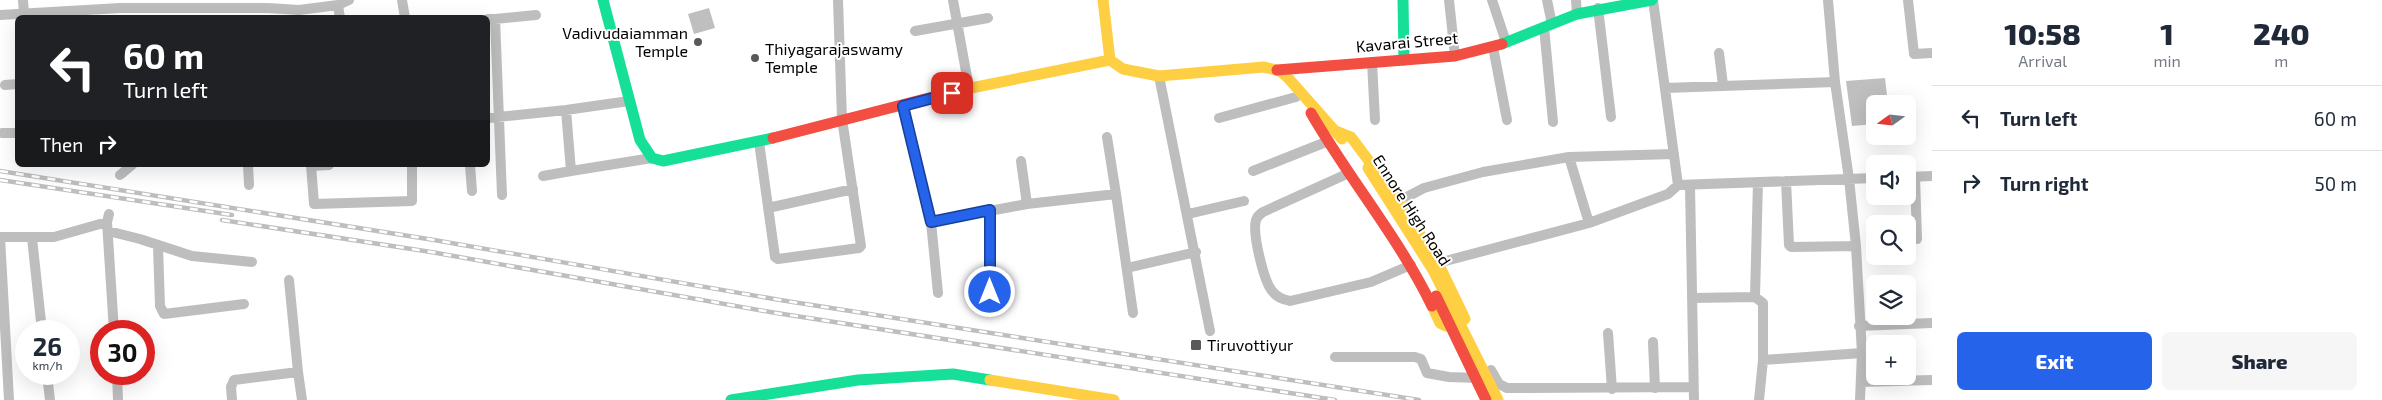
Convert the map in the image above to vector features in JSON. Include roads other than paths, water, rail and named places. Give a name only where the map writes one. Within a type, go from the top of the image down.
[{"type":"street","points":[[23,0],[24,14]]},
{"type":"street","points":[[0,15],[120,4],[218,13],[267,4],[299,10],[338,5],[349,0]]},
{"type":"street","points":[[402,0],[404,15]]},
{"type":"street","points":[[603,0],[640,140],[652,158]]},
{"type":"street","points":[[760,142],[775,257],[778,259],[859,248],[862,243],[842,119],[838,0]]},
{"type":"street","points":[[953,0],[969,88]]},
{"type":"street","points":[[1103,0],[1110,60]]},
{"type":"street","points":[[1403,0],[1404,60]]},
{"type":"street","points":[[1449,0],[1455,56]]},
{"type":"street","points":[[1492,0],[1506,42]]},
{"type":"street","points":[[1547,0],[1553,122]]},
{"type":"street","points":[[1576,0],[1577,14]]},
{"type":"street","points":[[1653,0],[1678,185]]},
{"type":"street","name":"Kavarai Street","points":[[1271,70],[1455,56],[1493,48],[1577,14],[1598,8],[1653,0]]},
{"type":"street","points":[[1828,0],[1835,82],[1850,179],[1856,246],[1862,353],[1860,400]]},
{"type":"street","points":[[1908,0],[1914,54],[1932,53]]},
{"type":"street","points":[[338,5],[340,15]]},
{"type":"street","points":[[1598,8],[1611,118]]},
{"type":"street","points":[[502,194],[492,118],[491,19],[536,15]]},
{"type":"street","points":[[915,31],[988,18]]},
{"type":"street","points":[[1493,48],[1507,120]]},
{"type":"street","points":[[1719,53],[1723,85]]},
{"type":"street","points":[[543,176],[652,158],[672,161],[760,142],[842,119],[903,106],[969,88],[1110,60],[1123,69],[1159,76],[1271,70]]},
{"type":"street","points":[[1372,62],[1375,120]]},
{"type":"street","name":"Ennore High Road","points":[[1271,70],[1336,140],[1359,171],[1401,217],[1433,270],[1498,400]]},
{"type":"street","name":"Ennore High Road","points":[[1271,70],[1289,79],[1336,131],[1359,171],[1425,274],[1486,400]]},
{"type":"street","points":[[1159,76],[1196,252],[1210,331]]},
{"type":"street","points":[[1665,88],[1835,82]]},
{"type":"street","points":[[5,85],[15,84]]},
{"type":"street","points":[[1218,118],[1296,97]]},
{"type":"street","points":[[492,118],[566,110],[629,100]]},
{"type":"street","points":[[903,106],[931,222],[938,293]]},
{"type":"street","points":[[566,110],[570,171]]},
{"type":"street","points":[[1311,113],[1326,142],[1359,171],[1428,294],[1440,323],[1446,326],[1465,319]]},
{"type":"street","points":[[1336,131],[1351,138],[1399,201],[1438,263],[1499,384],[1507,388],[1612,389],[1694,387]]},
{"type":"street","points":[[2,133],[15,133]]},
{"type":"street","points":[[1107,136],[1133,313]]},
{"type":"street","points":[[1253,171],[1326,142]]},
{"type":"street","points":[[1399,201],[1424,188],[1484,172],[1569,157],[1674,154]]},
{"type":"street","points":[[1569,157],[1589,223]]},
{"type":"street","points":[[1021,161],[1027,204]]},
{"type":"street","points":[[120,175],[130,167]]},
{"type":"street","points":[[248,167],[250,185]]},
{"type":"street","points":[[311,167],[314,204],[412,201],[412,167]]},
{"type":"street","points":[[470,167],[472,191]]},
{"type":"street","points":[[1359,171],[1263,212],[1256,218],[1254,227],[1271,291],[1278,298],[1290,301],[1371,282],[1411,265]]},
{"type":"street","points":[[1916,177],[1932,176]]},
{"type":"street","points":[[1438,263],[1589,223],[1668,194],[1678,185],[1866,178]]},
{"type":"street","points":[[1786,181],[1789,245],[1791,247],[1856,246]]},
{"type":"street","points":[[1755,297],[1758,182]]},
{"type":"street","points":[[1690,185],[1694,400]]},
{"type":"street","points":[[768,208],[853,189]]},
{"type":"street","points":[[931,222],[1027,204],[1116,194]]},
{"type":"street","points":[[1188,214],[1244,201]]},
{"type":"street","points":[[1914,205],[1917,239]]},
{"type":"street","points":[[990,210],[990,292]]},
{"type":"street","points":[[108,222],[113,320]]},
{"type":"street","points":[[9,400],[0,237],[54,237],[108,222],[158,246],[206,258],[252,262]]},
{"type":"street","points":[[32,238],[41,320]]},
{"type":"street","points":[[158,246],[160,306],[164,314],[244,304]]},
{"type":"street","points":[[1127,268],[1196,252]]},
{"type":"street","points":[[289,280],[302,400]]},
{"type":"street","points":[[1692,298],[1755,297],[1763,303],[1763,360],[1759,400]]},
{"type":"street","points":[[1859,326],[1932,323]]},
{"type":"street","points":[[1608,333],[1612,389]]},
{"type":"street","points":[[1653,342],[1655,388]]},
{"type":"street","points":[[1763,360],[1862,353]]},
{"type":"street","points":[[1335,357],[1415,357],[1421,358],[1427,373],[1435,376],[1495,378]]},
{"type":"street","points":[[232,400],[231,387],[234,380],[298,372]]},
{"type":"street","points":[[731,400],[858,380],[953,374],[1114,400]]},
{"type":"street","points":[[1861,382],[1932,380]]},
{"type":"street","points":[[48,385],[50,400]]},
{"type":"street","points":[[117,385],[118,400]]},
{"type":"railway","points":[[0,171],[434,240],[780,300],[1419,400]]},
{"type":"railway","points":[[0,180],[232,215]]},
{"type":"railway","points":[[222,220],[431,252],[770,312],[1335,400]]},
{"type":"place","name":"Vadivudaiamman Temple","points":[[698,42]]},
{"type":"place","name":"Thiyagarajaswamy Temple","points":[[755,58]]},
{"type":"place","name":"Tiruvottiyur","points":[[1196,345]]}]
